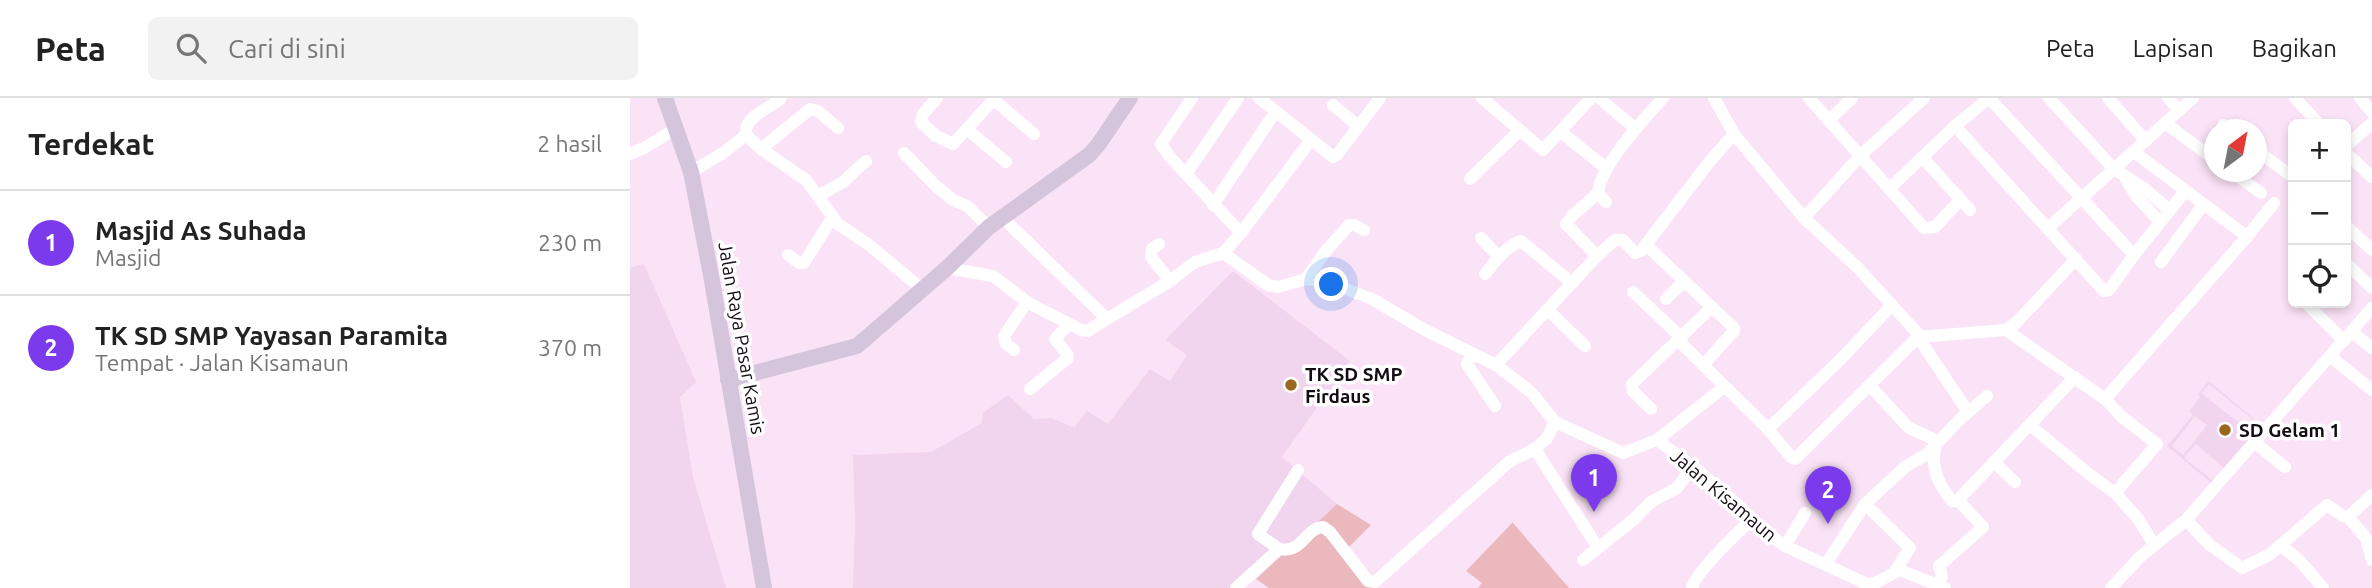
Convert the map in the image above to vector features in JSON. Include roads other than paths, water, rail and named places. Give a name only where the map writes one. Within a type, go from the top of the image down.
[{"type":"main road","name":"Jalan Raya Pasar Kamis","points":[[665,98],[691,172],[764,588]]},
{"type":"main road","points":[[728,380],[853,348],[947,268],[996,222],[1093,151],[1130,98]]},
{"type":"street","points":[[781,98],[753,117],[746,126],[746,135],[761,149],[800,175],[832,218],[922,289]]},
{"type":"street","points":[[937,98],[922,116],[921,122],[953,144],[994,99],[1034,134]]},
{"type":"street","points":[[1192,98],[1161,143],[1170,157],[1241,233]]},
{"type":"street","points":[[1186,174],[1238,98]]},
{"type":"street","points":[[1259,98],[1328,155],[1334,157],[1380,98]]},
{"type":"street","points":[[1482,98],[1544,150],[1591,98]]},
{"type":"street","points":[[1599,98],[1636,129]]},
{"type":"street","points":[[1597,256],[1566,224],[1572,216],[1602,198],[1600,179],[1636,129],[1663,98]]},
{"type":"street","points":[[1714,98],[1734,134],[1804,218],[1892,305],[1919,337],[1968,412]]},
{"type":"street","points":[[1809,98],[1921,225],[1928,229],[1935,227],[1960,200]]},
{"type":"street","points":[[1829,120],[1853,98]]},
{"type":"street","points":[[1804,218],[1861,155],[1924,98]]},
{"type":"street","points":[[1890,188],[1955,126],[1989,98],[2134,255]]},
{"type":"street","points":[[2049,98],[2114,169],[2144,188],[2169,210]]},
{"type":"street","points":[[2108,98],[2146,141]]},
{"type":"street","points":[[2168,98],[2179,110]]},
{"type":"street","points":[[2048,229],[2193,98]]},
{"type":"street","points":[[2295,98],[2314,119]]},
{"type":"street","points":[[2360,98],[2372,112]]},
{"type":"street","points":[[1333,105],[1358,126]]},
{"type":"street","points":[[761,149],[810,109],[818,111],[838,128]]},
{"type":"street","points":[[1213,205],[1276,111]]},
{"type":"street","points":[[2165,123],[2204,152]]},
{"type":"street","points":[[2351,142],[2372,123]]},
{"type":"street","points":[[1955,126],[2104,291],[2107,291],[2183,194]]},
{"type":"street","points":[[630,153],[646,147],[677,128]]},
{"type":"street","points":[[968,130],[1006,162]]},
{"type":"street","points":[[1469,179],[1519,131]]},
{"type":"street","points":[[1561,132],[1607,169]]},
{"type":"street","points":[[1496,365],[1597,256],[1618,239],[1623,240],[1634,253],[1639,252],[1734,134]]},
{"type":"street","points":[[691,172],[746,135]]},
{"type":"street","points":[[947,268],[993,276],[1027,302],[1087,331],[1201,259],[1223,253],[1311,139]]},
{"type":"street","points":[[2134,152],[2246,238]]},
{"type":"street","points":[[904,153],[953,200],[996,222],[1107,319]]},
{"type":"street","points":[[1923,158],[1970,210]]},
{"type":"street","points":[[2267,158],[2288,173]]},
{"type":"street","points":[[2351,158],[2372,177]]},
{"type":"street","points":[[818,196],[843,182],[866,161]]},
{"type":"street","points":[[2125,178],[2137,197],[2161,222]]},
{"type":"street","points":[[2246,182],[2261,193]]},
{"type":"street","points":[[2105,400],[2274,202]]},
{"type":"street","points":[[2161,262],[2203,205]]},
{"type":"street","points":[[788,255],[804,263],[832,218]]},
{"type":"street","points":[[1306,279],[1348,226],[1354,225],[1364,230]]},
{"type":"street","points":[[2351,231],[2372,250]]},
{"type":"street","points":[[1481,238],[1499,257]]},
{"type":"street","points":[[1485,274],[1516,242],[1522,242],[1572,283]]},
{"type":"street","points":[[1159,244],[1152,249],[1151,257],[1170,281]]},
{"type":"street","points":[[1646,245],[1734,328],[1704,364]]},
{"type":"street","points":[[1223,253],[1268,285],[1278,287],[1306,279],[1326,282],[1365,296],[1496,365],[1531,392],[1555,422],[1623,453],[1657,440],[1724,387]]},
{"type":"street","points":[[1633,292],[1768,429],[1791,457],[1795,458],[1919,337],[2006,330],[2016,323],[2076,259]]},
{"type":"street","points":[[2351,268],[2372,288]]},
{"type":"street","points":[[1666,299],[1684,281]]},
{"type":"street","points":[[1014,350],[1006,344],[1004,337],[1027,302]]},
{"type":"street","points":[[1768,429],[1892,305]]},
{"type":"street","points":[[1651,409],[1633,391],[1632,384],[1712,307]]},
{"type":"street","points":[[2311,308],[2348,337],[2372,348]]},
{"type":"street","points":[[2111,588],[2154,545],[2186,520],[2372,308]]},
{"type":"street","points":[[1548,310],[1585,346]]},
{"type":"street","points":[[1030,389],[1068,358],[1055,340],[1069,324]]},
{"type":"street","points":[[2006,330],[2075,377],[2157,444],[2115,493]]},
{"type":"street","points":[[1473,354],[1467,364],[1495,406]]},
{"type":"street","points":[[2331,357],[2372,390]]},
{"type":"street","points":[[1937,441],[1932,455],[1935,471],[1951,501],[1958,500],[2075,377]]},
{"type":"street","points":[[1870,386],[1909,428],[1937,441]]},
{"type":"street","points":[[1826,564],[1865,504],[1905,467],[1927,454],[1937,441],[1987,396]]},
{"type":"street","points":[[1298,470],[1258,534],[1286,551],[1294,548],[1316,528],[1323,527],[1330,531],[1368,581],[1375,582],[1510,461],[1535,449],[1547,438],[1555,422]]},
{"type":"street","points":[[2031,426],[2115,493],[2139,520],[2154,545]]},
{"type":"street","name":"Jalan Kisamaun","points":[[1657,440],[1693,466],[1785,546],[1867,584],[1875,583],[1895,571]]},
{"type":"street","points":[[2254,442],[2285,467]]},
{"type":"street","points":[[1535,449],[1598,548]]},
{"type":"street","points":[[1995,463],[2015,482]]},
{"type":"street","points":[[1583,560],[1657,497],[1677,488],[1693,466]]},
{"type":"street","points":[[2348,517],[2372,495]]},
{"type":"street","points":[[1895,571],[1905,571],[1941,586],[1940,566],[1984,525],[1958,500]]},
{"type":"street","points":[[1865,504],[1909,547],[1895,571]]},
{"type":"street","points":[[2186,520],[2210,545],[2240,568],[2269,555],[2327,505],[2348,517],[2367,538],[2372,560]]},
{"type":"street","points":[[1785,546],[1805,513]]},
{"type":"street","points":[[1692,588],[1693,581],[1752,519]]},
{"type":"street","points":[[2280,545],[2299,560],[2323,588]]},
{"type":"street","points":[[1236,588],[1279,549]]},
{"type":"place","name":"TK SD SMP Firdaus","points":[[1291,385]]},
{"type":"place","name":"SD Gelam 1","points":[[2225,430]]},
{"type":"place","name":"Masjid As Suhada","points":[[1594,512]]},
{"type":"place","name":"TK SD SMP Yayasan Paramita","points":[[1828,524]]}]
